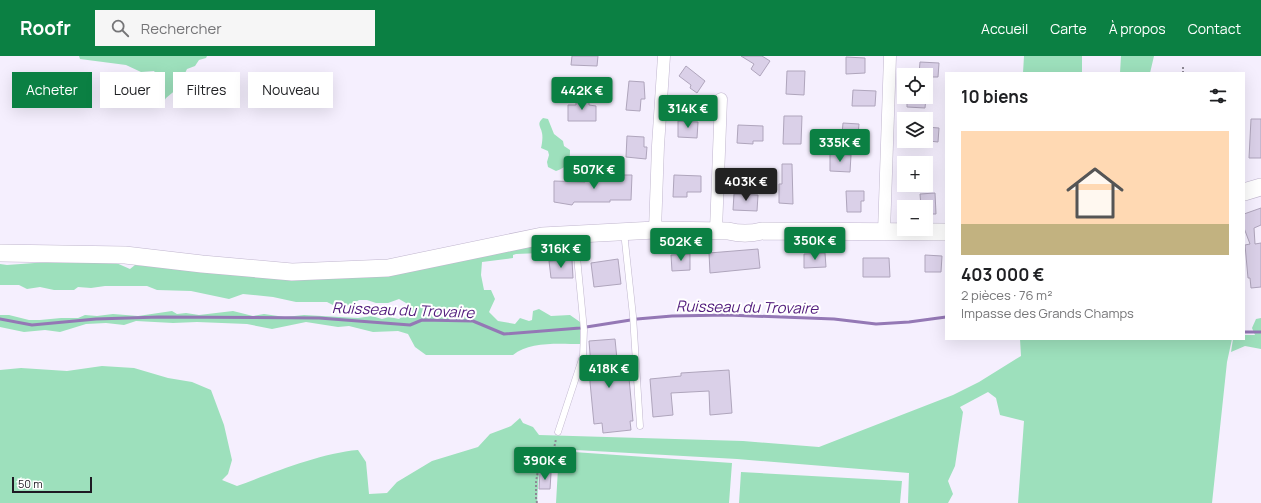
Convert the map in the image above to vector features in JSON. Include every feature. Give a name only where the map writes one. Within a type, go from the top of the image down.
[{"type":"street","points":[[656,230],[658,146],[664,56]]},
{"type":"street","points":[[884,232],[890,56]]},
{"type":"street","points":[[716,230],[721,99]]},
{"type":"street","points":[[1245,192],[1261,187]]},
{"type":"street","points":[[0,253],[125,254],[202,264],[292,272],[388,268],[500,244],[547,236],[575,234],[656,230],[716,230],[752,233],[762,231],[945,232]]},
{"type":"lane","points":[[624,231],[634,323],[640,426]]},
{"type":"lane","points":[[558,432],[583,356],[584,327],[575,234]]},
{"type":"path","points":[[1183,65],[1183,72]]},
{"type":"path","points":[[537,503],[536,482],[539,465],[553,454],[558,432]]},
{"type":"green space","points":[[79,56],[207,56],[206,58],[199,60],[195,66],[187,69],[186,72],[173,72],[173,92],[165,100],[165,72],[141,72],[126,65],[80,59]]},
{"type":"green space","points":[[1024,56],[1082,56],[1082,72],[1023,72]]},
{"type":"green space","points":[[1121,56],[1154,56],[1150,72],[1120,72]]},
{"type":"green space","points":[[543,118],[548,119],[554,134],[563,141],[564,146],[570,150],[568,164],[556,171],[548,167],[548,151],[541,148],[542,135],[539,124]]},
{"type":"green space","points":[[535,244],[541,246],[541,253],[516,254],[513,255],[513,258],[482,262],[481,275],[484,290],[491,290],[495,299],[489,312],[498,321],[515,324],[520,318],[529,321],[532,320],[533,311],[539,309],[551,316],[570,315],[580,322],[580,344],[536,345],[527,347],[513,355],[426,355],[415,347],[408,334],[398,331],[373,332],[349,326],[338,327],[306,322],[272,329],[247,324],[136,321],[124,325],[106,323],[86,324],[60,332],[45,330],[24,332],[0,327],[0,315],[9,315],[29,320],[40,320],[78,318],[85,315],[97,316],[113,314],[138,316],[172,311],[177,314],[186,313],[199,315],[233,311],[253,316],[264,314],[285,317],[304,315],[358,318],[372,316],[382,319],[389,317],[399,319],[405,313],[406,303],[399,299],[388,303],[376,303],[367,300],[359,300],[351,305],[337,307],[327,302],[296,302],[273,297],[243,294],[229,299],[191,291],[157,290],[147,286],[78,287],[74,290],[54,290],[40,287],[27,289],[19,285],[0,285],[0,264],[7,265],[62,261],[114,262],[130,269],[135,265],[269,276]]},
{"type":"green space","points":[[1261,318],[1261,349],[1245,346],[1231,352],[1233,340],[1245,340],[1245,335],[1255,335],[1252,328],[1256,319]]},
{"type":"green space","points":[[1020,340],[1232,340],[1227,362],[1212,503],[1018,503],[1024,421],[1000,415],[996,398],[988,392],[960,407],[963,412],[955,466],[948,481],[953,494],[948,503],[908,503],[909,473],[737,459],[558,449],[557,455],[539,471],[537,503],[0,503],[0,370],[21,368],[67,371],[102,366],[134,368],[168,378],[192,382],[211,390],[224,425],[232,460],[228,474],[222,480],[237,486],[313,459],[358,450],[366,462],[369,494],[387,493],[397,482],[432,461],[478,447],[490,434],[511,426],[520,418],[523,423],[533,427],[539,435],[743,441],[819,447],[953,395],[979,382],[1021,356]]},
{"type":"green space","points":[[559,451],[732,463],[729,503],[556,503]]},
{"type":"green space","points":[[741,472],[902,481],[900,503],[739,503]]},
{"type":"building","points":[[572,56],[598,56],[597,66],[571,65]]},
{"type":"building","points":[[741,56],[762,56],[770,61],[760,76],[751,69],[754,64]]},
{"type":"building","points":[[846,57],[865,58],[865,73],[846,74]]},
{"type":"building","points":[[920,62],[939,63],[938,77],[933,77],[933,68],[920,68]]},
{"type":"building","points":[[686,66],[705,81],[697,93],[690,88],[691,85],[679,76]]},
{"type":"building","points":[[787,71],[805,71],[804,95],[786,94]]},
{"type":"building","points":[[629,81],[644,82],[645,99],[641,99],[640,111],[626,110]]},
{"type":"building","points":[[853,90],[876,91],[875,106],[852,106]]},
{"type":"building","points":[[576,97],[589,98],[589,105],[596,106],[596,121],[568,121],[568,105],[576,105]]},
{"type":"building","points":[[907,104],[925,104],[925,108],[907,107]]},
{"type":"building","points":[[784,116],[802,116],[801,144],[783,144]]},
{"type":"building","points":[[1251,119],[1261,119],[1261,158],[1249,158]]},
{"type":"building","points":[[678,121],[698,122],[697,138],[678,137]]},
{"type":"building","points":[[843,123],[859,124],[858,135],[842,134]]},
{"type":"building","points":[[738,125],[763,126],[763,141],[753,141],[753,144],[737,143]]},
{"type":"building","points":[[933,128],[939,128],[938,142],[933,141]]},
{"type":"building","points":[[627,136],[644,137],[644,147],[647,147],[646,159],[626,157]]},
{"type":"building","points":[[830,154],[851,155],[850,172],[830,171]]},
{"type":"building","points":[[782,164],[792,164],[793,204],[779,203],[779,184],[782,184]]},
{"type":"building","points":[[617,175],[632,175],[631,200],[610,200],[610,202],[574,202],[572,205],[554,202],[554,181],[585,182],[585,176],[618,176]]},
{"type":"building","points":[[674,175],[701,176],[701,192],[687,192],[687,197],[673,197]]},
{"type":"building","points":[[846,191],[864,191],[864,201],[861,201],[861,212],[847,212]]},
{"type":"building","points":[[935,193],[936,214],[933,214],[933,200],[920,200],[920,194]]},
{"type":"building","points":[[734,194],[758,195],[757,211],[733,210]]},
{"type":"building","points":[[1261,208],[1261,225],[1254,228],[1255,244],[1261,243],[1261,287],[1251,288],[1250,278],[1248,278],[1245,245],[1250,244],[1245,231],[1245,214]]},
{"type":"building","points":[[758,249],[760,268],[710,273],[709,253]]},
{"type":"building","points":[[825,253],[826,267],[804,268],[804,254]]},
{"type":"building","points":[[690,254],[690,270],[672,271],[671,255]]},
{"type":"building","points":[[925,255],[942,256],[941,272],[925,272]]},
{"type":"building","points":[[863,258],[889,258],[890,277],[863,277]]},
{"type":"building","points":[[618,259],[621,284],[594,287],[591,263]]},
{"type":"building","points":[[572,260],[573,278],[551,278],[549,261]]},
{"type":"building","points":[[615,339],[619,380],[629,378],[633,421],[630,421],[631,430],[603,433],[602,423],[594,424],[590,382],[591,366],[589,341]]},
{"type":"building","points":[[729,370],[732,413],[710,415],[709,391],[671,393],[673,415],[653,417],[650,379],[681,376],[681,373]]},
{"type":"building","points":[[540,472],[551,473],[550,489],[539,489]]},
{"type":"waterway","name":"Ruisseau du Trovaire","points":[[0,319],[32,325],[96,319],[159,317],[319,318],[410,325],[422,320],[473,321],[504,334],[580,328],[637,319],[672,316],[727,315],[834,319],[876,324],[909,322],[945,317]]},
{"type":"waterway","name":"Ruisseau du Trovaire","points":[[1245,332],[1261,332]]}]
